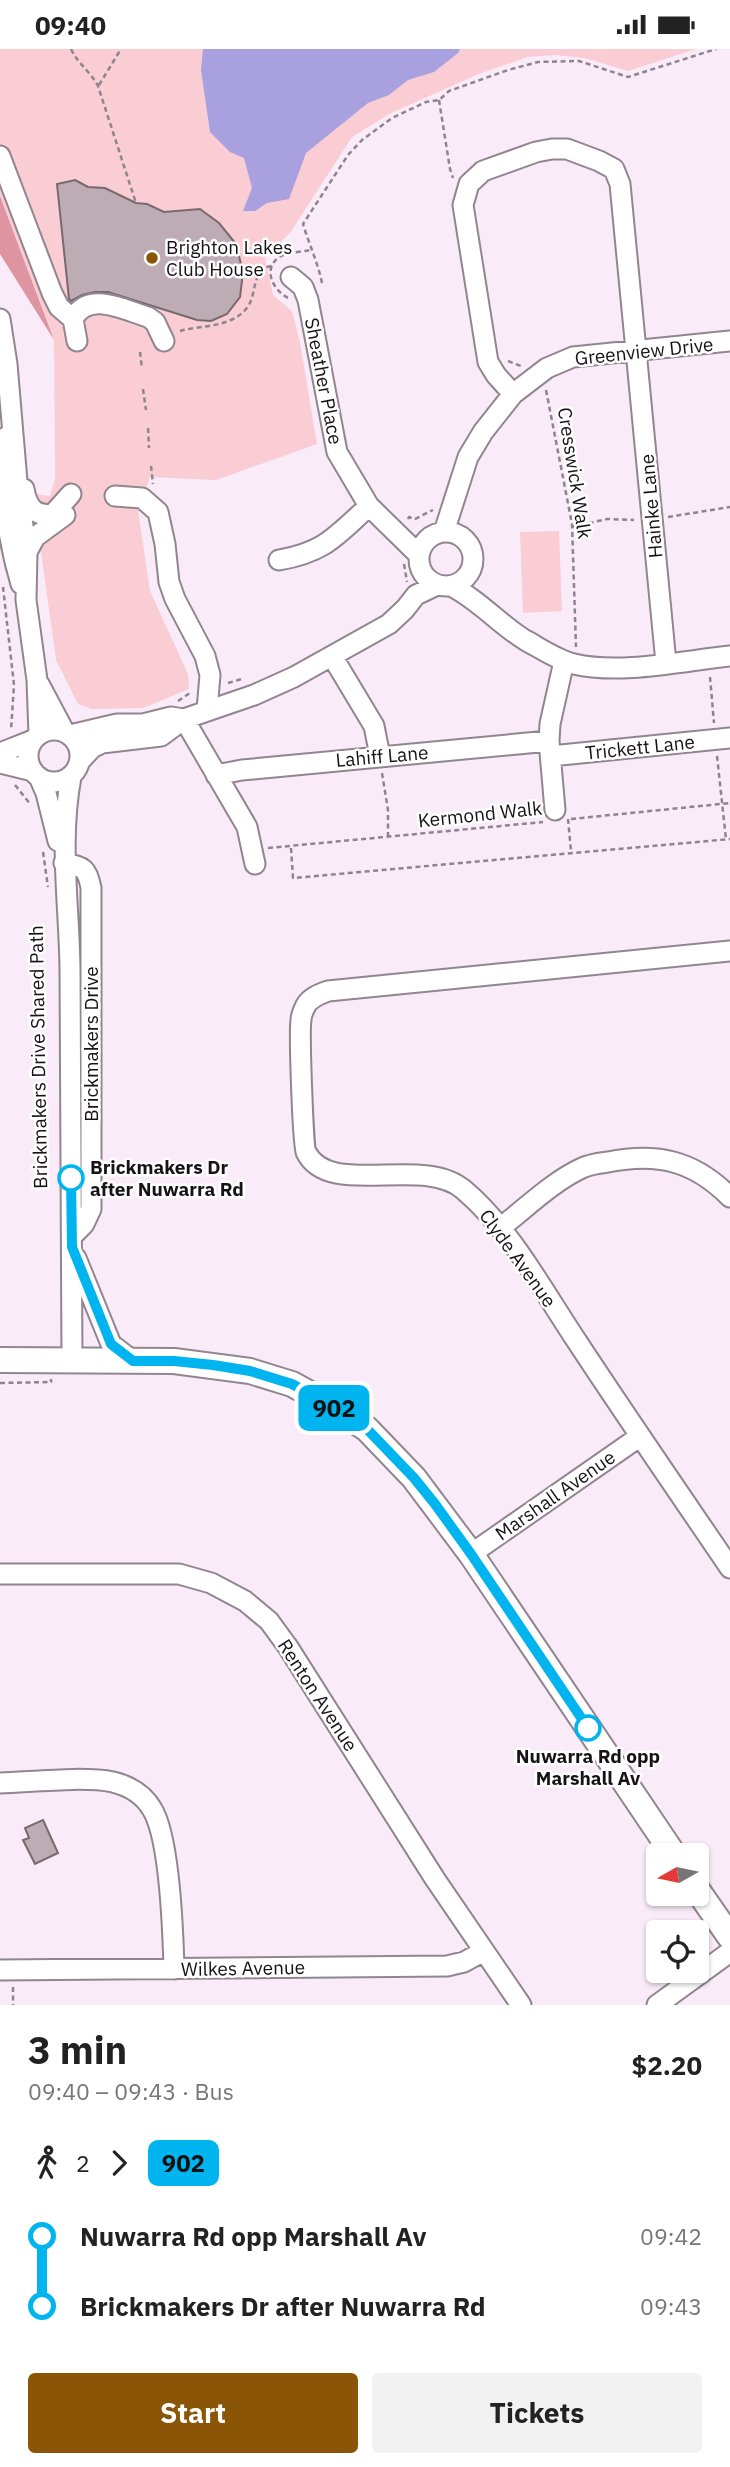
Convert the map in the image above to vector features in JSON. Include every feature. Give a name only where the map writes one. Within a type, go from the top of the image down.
[{"type":"main road","points":[[0,1360],[174,1361],[250,1371],[292,1384],[367,1429],[435,1504],[666,1843]]},
{"type":"main road","points":[[708,1906],[730,1937]]},
{"type":"street","name":"Hainke Lane","points":[[467,189],[483,171],[526,155],[552,149],[567,149],[584,154],[614,169],[620,184],[666,663]]},
{"type":"street","points":[[0,156],[52,293],[59,307],[73,319],[77,341]]},
{"type":"street","points":[[467,189],[463,205],[485,349],[488,362],[496,375],[513,394]]},
{"type":"street","name":"Sheather Place","points":[[291,277],[303,288],[308,300],[337,451],[369,506],[384,520],[415,562]]},
{"type":"street","points":[[73,319],[81,307],[93,302],[148,317],[170,337]]},
{"type":"street","points":[[0,319],[17,461],[25,495],[33,511],[38,514],[53,513],[60,509],[72,494],[66,514],[35,537],[27,552]]},
{"type":"street","name":"Greenview Drive","points":[[441,532],[468,457],[483,432],[513,394],[547,368],[573,357],[730,341]]},
{"type":"street","points":[[9,401],[3,463],[5,491],[12,556],[26,600]]},
{"type":"street","points":[[17,461],[18,493],[27,552],[26,600],[37,680],[36,738],[28,756],[36,774]]},
{"type":"street","name":"Greenview Drive","points":[[458,490],[465,539]]},
{"type":"street","points":[[116,496],[142,498],[158,512],[169,582],[205,656],[210,675],[207,710]]},
{"type":"street","points":[[279,560],[304,556],[323,547],[369,506]]},
{"type":"street","name":"Sheather Place","points":[[384,520],[405,529],[441,532]]},
{"type":"street","points":[[0,753],[55,729],[67,733],[101,726],[143,724],[171,717],[179,711],[207,710],[274,686],[388,624],[409,593],[415,562],[425,541],[441,532],[459,535],[465,539],[472,552],[472,567],[481,592],[498,621]]},
{"type":"street","points":[[415,562],[430,581],[466,593],[524,639],[570,662],[607,668],[730,656]]},
{"type":"street","points":[[409,593],[464,579],[472,567]]},
{"type":"street","points":[[332,656],[374,726],[380,756]]},
{"type":"street","points":[[559,817],[550,749],[550,724],[570,662]]},
{"type":"street","points":[[37,680],[67,733],[79,747],[76,769]]},
{"type":"street","points":[[0,763],[55,783],[76,769],[92,748],[102,743],[162,736],[179,711]]},
{"type":"street","points":[[179,711],[247,827],[253,856]]},
{"type":"street","name":"Trickett Lane","points":[[550,749],[720,739]]},
{"type":"street","name":"Lahiff Lane","points":[[216,775],[380,756],[550,749]]},
{"type":"street","name":"Brickmakers Drive","points":[[72,1361],[69,945],[64,863],[67,796],[76,769]]},
{"type":"street","name":"Brickmakers Drive","points":[[36,774],[50,807],[64,863]]},
{"type":"street","name":"Clyde Avenue","points":[[730,951],[328,991],[314,996],[306,1005],[301,1019],[300,1039],[306,1151],[322,1171],[342,1175],[428,1174],[462,1187],[513,1245],[639,1437],[730,1568]]},
{"type":"street","points":[[500,1228],[561,1180],[584,1167],[635,1156],[679,1161],[714,1181],[730,1197]]},
{"type":"street","points":[[72,1242],[111,1344],[133,1361]]},
{"type":"street","name":"Marshall Avenue","points":[[471,1554],[639,1437]]},
{"type":"street","name":"Renton Avenue","points":[[0,1574],[179,1574],[217,1586],[254,1608],[269,1622],[288,1647],[521,2005]]},
{"type":"street","points":[[0,1783],[110,1782],[132,1790],[149,1804],[159,1823],[162,1837],[174,1969]]},
{"type":"street","name":"Wilkes Avenue","points":[[0,1970],[447,1966],[464,1962],[484,1951]]},
{"type":"street","points":[[657,2005],[730,1952]]},
{"type":"path","points":[[71,49],[78,63],[92,74],[98,86],[136,203]]},
{"type":"path","points":[[98,86],[121,49]]},
{"type":"path","points":[[321,282],[303,224],[348,155],[362,139],[403,112],[426,102],[439,100],[449,92],[484,78],[538,62],[579,61],[628,77],[716,49]]},
{"type":"path","points":[[439,100],[452,177],[467,189]]},
{"type":"path","points":[[170,337],[214,326],[242,314],[252,299],[260,271],[272,266]]},
{"type":"path","points":[[140,352],[142,369]]},
{"type":"path","name":"Cresswick Walk","points":[[534,377],[548,394],[572,527],[577,638],[570,662]]},
{"type":"path","points":[[144,389],[146,410]]},
{"type":"path","points":[[148,428],[149,448]]},
{"type":"path","points":[[151,466],[153,483]]},
{"type":"path","points":[[667,517],[730,507]]},
{"type":"path","points":[[572,527],[607,519],[641,520]]},
{"type":"path","points":[[409,593],[407,581],[415,562]]},
{"type":"path","points":[[2,577],[14,685],[10,734]]},
{"type":"path","points":[[290,846],[293,878],[728,839],[722,804],[720,739],[709,671]]},
{"type":"path","points":[[221,684],[248,678]]},
{"type":"path","points":[[179,711],[193,691]]},
{"type":"path","points":[[380,756],[388,810],[388,837]]},
{"type":"path","points":[[14,783],[31,806]]},
{"type":"path","name":"Kermond Walk","points":[[253,856],[290,846],[559,817],[730,803]]},
{"type":"path","points":[[559,817],[572,852]]},
{"type":"path","points":[[41,843],[49,895]]},
{"type":"path","points":[[0,1383],[51,1382]]},
{"type":"shaded area","points":[[0,49],[696,49],[628,71],[584,58],[555,55],[528,57],[479,74],[391,113],[352,137],[290,233],[265,257],[273,295],[292,311],[300,342],[317,444],[216,480],[150,477],[138,510],[150,591],[188,674],[189,689],[143,708],[92,709],[78,704],[56,660],[33,494],[50,496],[55,479],[54,340],[0,196]]},
{"type":"shaded area","points":[[203,49],[460,49],[434,72],[408,80],[389,95],[368,103],[306,153],[289,199],[267,203],[255,211],[243,211],[252,188],[244,158],[230,152],[210,132],[201,70]]},
{"type":"shaded area","points":[[0,196],[54,340],[0,254]]},
{"type":"shaded area","points":[[559,531],[562,611],[523,613],[520,532]]},
{"type":"building","name":"Brighton Lakes Club House","points":[[75,180],[88,187],[105,188],[136,203],[147,204],[164,212],[200,209],[219,223],[236,244],[243,272],[240,297],[227,314],[211,321],[197,320],[108,292],[82,295],[71,301],[57,184]]},
{"type":"building","points":[[43,1820],[58,1853],[35,1864],[23,1840],[29,1838],[25,1828]]},
{"type":"bus line","name":"902","points":[[71,1178],[72,1247],[111,1344],[133,1361],[213,1365],[250,1371],[292,1384],[367,1429],[435,1504],[588,1728]]},
{"type":"place","name":"Brighton Lakes Club House","points":[[152,258]]},
{"type":"place","name":"Brickmakers Dr after Nuwarra Rd","points":[[71,1178]]},
{"type":"place","name":"Nuwarra Rd opp Marshall Av","points":[[588,1728]]}]
